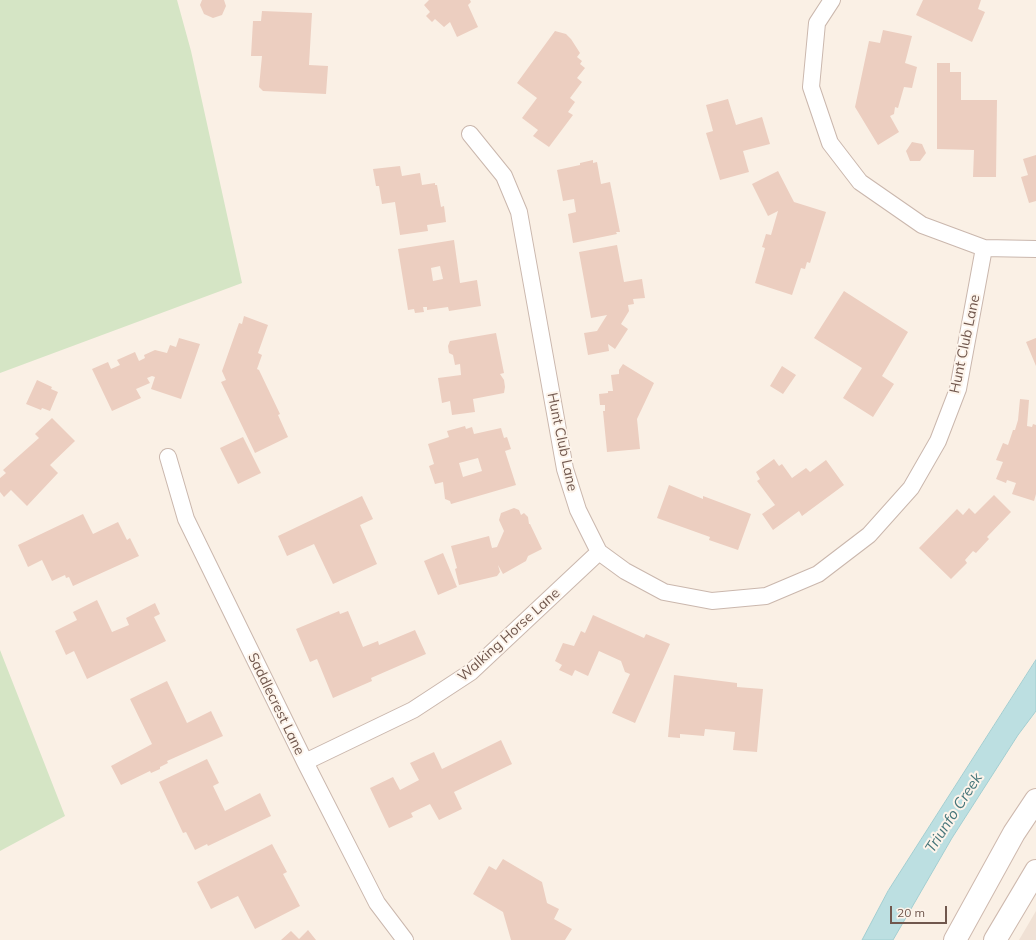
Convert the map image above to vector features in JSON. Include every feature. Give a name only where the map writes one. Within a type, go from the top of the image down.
[{"type":"street","points":[[832,0],[818,23],[811,87],[830,143],[860,182],[922,225],[984,248],[1036,249]]},
{"type":"street","name":"Hunt Club Lane","points":[[470,134],[504,176],[519,212],[565,469],[578,510],[599,552],[625,571],[664,592],[712,601],[766,596],[818,574],[869,535],[911,488],[938,441],[958,389],[984,248]]},
{"type":"street","name":"Saddlecrest Lane","points":[[168,458],[186,519],[305,762],[377,903],[405,940]]},
{"type":"street","name":"Walking Horse Lane","points":[[305,762],[413,710],[471,672],[599,552]]},
{"type":"street","points":[[955,940],[1014,833],[1036,800]]},
{"type":"street","points":[[995,940],[1036,871]]},
{"type":"shaded area","points":[[1036,911],[1036,940],[1019,940]]},
{"type":"green space","points":[[0,0],[177,0],[191,51],[242,283],[0,373]]},
{"type":"green space","points":[[0,650],[65,816],[0,851]]},
{"type":"water","name":"Triunfo Creek","points":[[1036,660],[1036,711],[1018,735],[952,838],[893,940],[862,940],[888,891]]},
{"type":"building","points":[[202,0],[224,0],[226,6],[222,15],[213,18],[204,14],[200,5]]},
{"type":"building","points":[[429,0],[470,0],[471,2],[468,5],[478,27],[457,37],[450,22],[444,27],[435,19],[432,22],[426,16],[430,12],[424,5]]},
{"type":"building","points":[[923,0],[981,0],[978,9],[985,12],[972,42],[916,15]]},
{"type":"building","points":[[262,11],[312,13],[309,65],[328,66],[326,94],[263,91],[259,87],[262,56],[251,56],[253,21],[261,21]]},
{"type":"building","points":[[883,30],[912,36],[905,63],[917,67],[912,88],[904,87],[898,108],[895,107],[894,114],[890,116],[899,132],[878,145],[855,107],[869,41],[880,43]]},
{"type":"building","points":[[555,31],[566,34],[571,39],[580,53],[577,57],[582,61],[580,64],[585,68],[577,78],[582,82],[570,98],[575,102],[568,112],[573,115],[549,147],[533,136],[538,130],[522,118],[537,98],[517,83]]},
{"type":"building","points":[[937,63],[950,63],[950,72],[961,72],[961,100],[997,100],[996,177],[973,177],[974,150],[937,149]]},
{"type":"building","points":[[728,99],[736,125],[762,117],[770,144],[743,151],[749,172],[720,180],[706,133],[713,131],[706,105]]},
{"type":"building","points":[[912,142],[922,144],[926,153],[920,161],[910,161],[906,151]]},
{"type":"building","points":[[1036,155],[1036,201],[1029,203],[1021,177],[1028,175],[1023,159]]},
{"type":"building","points":[[593,160],[593,163],[597,162],[601,184],[610,182],[620,232],[616,232],[617,234],[573,243],[568,214],[576,212],[574,199],[563,201],[557,170],[580,165],[580,163]]},
{"type":"building","points":[[400,166],[402,176],[420,173],[422,185],[435,183],[435,185],[437,185],[441,207],[444,206],[446,222],[427,225],[428,231],[400,235],[395,202],[382,204],[379,186],[376,186],[373,169]]},
{"type":"building","points":[[778,171],[794,202],[826,212],[810,263],[807,262],[805,269],[801,268],[792,295],[755,283],[765,248],[762,247],[766,234],[771,235],[778,211],[768,216],[752,184]]},
{"type":"building","points":[[454,240],[460,283],[477,280],[481,306],[449,311],[448,307],[427,310],[427,307],[423,307],[424,312],[415,313],[414,309],[408,310],[398,249]],"holes":[[[440,266],[443,279],[433,281],[431,268]]]},
{"type":"building","points":[[617,245],[624,282],[642,279],[645,298],[633,299],[634,304],[628,305],[629,311],[621,324],[628,329],[615,349],[608,344],[609,351],[588,355],[584,333],[597,331],[607,315],[591,318],[579,252]]},
{"type":"building","points":[[844,291],[908,332],[882,376],[894,384],[873,417],[843,398],[862,368],[814,338]]},
{"type":"building","points":[[244,316],[268,325],[258,353],[262,355],[257,369],[259,370],[280,414],[278,415],[288,437],[255,453],[221,382],[226,380],[222,371],[239,323],[242,324]]},
{"type":"building","points":[[496,333],[504,373],[500,374],[504,380],[504,393],[473,399],[475,412],[452,415],[450,401],[442,403],[438,378],[461,375],[460,364],[455,365],[453,355],[449,353],[448,346],[450,341]]},
{"type":"building","points":[[179,338],[200,344],[181,399],[151,389],[155,377],[152,376],[147,378],[150,383],[136,389],[141,398],[112,411],[92,369],[108,362],[111,369],[120,365],[117,360],[135,352],[139,361],[145,358],[144,355],[155,350],[167,353],[170,345],[176,347]]},
{"type":"building","points":[[1036,338],[1036,366],[1026,342]]},
{"type":"building","points":[[623,364],[654,383],[637,419],[640,449],[607,452],[603,411],[605,411],[605,405],[600,405],[599,394],[613,391],[611,375],[619,374],[619,370]]},
{"type":"building","points":[[782,366],[796,375],[783,394],[770,386]]},
{"type":"building","points":[[37,380],[52,387],[51,389],[58,392],[50,411],[42,408],[41,410],[26,404]]},
{"type":"building","points":[[1020,399],[1029,400],[1027,426],[1032,427],[1033,424],[1036,425],[1036,494],[1034,501],[1012,494],[1016,483],[1007,480],[1006,483],[996,479],[1003,462],[996,460],[1003,443],[1008,445],[1013,430],[1015,430],[1018,420]]},
{"type":"building","points":[[52,418],[75,441],[50,465],[58,473],[27,506],[11,490],[4,497],[0,492],[0,478],[6,473],[3,470],[39,438],[35,434]]},
{"type":"building","points":[[465,426],[466,429],[472,427],[474,434],[501,428],[504,438],[507,437],[511,449],[505,451],[516,485],[451,504],[450,501],[445,499],[443,482],[435,484],[429,466],[434,464],[428,444],[449,437],[447,431]],"holes":[[[478,458],[482,471],[463,477],[459,463]]]},
{"type":"building","points":[[243,437],[261,473],[238,484],[220,448]]},
{"type":"building","points":[[774,459],[779,466],[782,464],[792,478],[806,468],[810,472],[826,460],[844,485],[802,516],[799,511],[773,530],[762,514],[775,505],[757,481],[760,479],[756,472]]},
{"type":"building","points":[[669,485],[703,499],[703,496],[751,514],[738,550],[709,540],[710,537],[657,518]]},
{"type":"building","points":[[994,495],[1011,512],[987,537],[989,539],[976,553],[973,551],[965,560],[967,563],[951,579],[919,548],[957,509],[963,515],[969,508],[975,514]]},
{"type":"building","points":[[362,496],[373,519],[360,525],[377,564],[333,584],[314,544],[287,556],[278,536]]},
{"type":"building","points":[[514,508],[519,510],[521,515],[524,513],[528,517],[529,524],[542,549],[528,556],[526,561],[503,574],[498,565],[500,572],[497,576],[459,585],[455,569],[457,568],[451,546],[489,536],[492,548],[497,547],[504,531],[499,520],[501,513]]},
{"type":"building","points":[[83,514],[93,534],[118,522],[127,540],[130,538],[139,556],[73,586],[69,577],[66,578],[65,575],[52,581],[42,560],[28,567],[18,545]]},
{"type":"building","points":[[443,553],[457,587],[438,595],[424,561]]},
{"type":"building","points":[[97,600],[112,632],[129,625],[126,618],[155,603],[160,614],[154,617],[166,641],[87,679],[74,651],[66,655],[55,631],[77,620],[73,612]]},
{"type":"building","points":[[339,611],[340,614],[348,611],[363,647],[378,641],[379,645],[415,630],[426,654],[371,678],[372,681],[333,698],[317,659],[310,662],[296,629]]},
{"type":"building","points":[[593,615],[644,638],[646,634],[670,644],[635,723],[612,713],[630,674],[625,672],[621,661],[599,651],[588,676],[575,670],[572,676],[559,670],[562,665],[555,661],[563,643],[574,646],[581,631],[585,633]]},
{"type":"building","points":[[674,675],[737,683],[737,687],[763,689],[757,752],[733,750],[735,732],[705,729],[704,736],[680,734],[680,738],[668,737]]},
{"type":"building","points":[[167,681],[187,723],[211,711],[223,736],[167,761],[168,763],[160,767],[160,769],[151,773],[150,771],[121,785],[111,766],[152,744],[130,699]]},
{"type":"building","points":[[501,740],[512,764],[454,792],[462,809],[439,820],[430,804],[411,813],[413,817],[389,828],[370,788],[393,777],[400,790],[419,780],[410,763],[434,752],[442,769]]},
{"type":"building","points":[[207,759],[219,783],[213,786],[225,811],[260,793],[271,816],[208,846],[207,844],[195,850],[186,832],[183,833],[159,782]]},
{"type":"building","points":[[272,844],[287,872],[283,874],[300,906],[255,929],[238,896],[211,909],[197,882]]},
{"type":"building","points":[[503,859],[542,882],[547,903],[559,909],[554,919],[572,929],[565,940],[511,940],[503,912],[473,894],[489,866],[496,870]]},
{"type":"building","points":[[308,930],[316,940],[281,940],[291,931],[299,939]]}]
